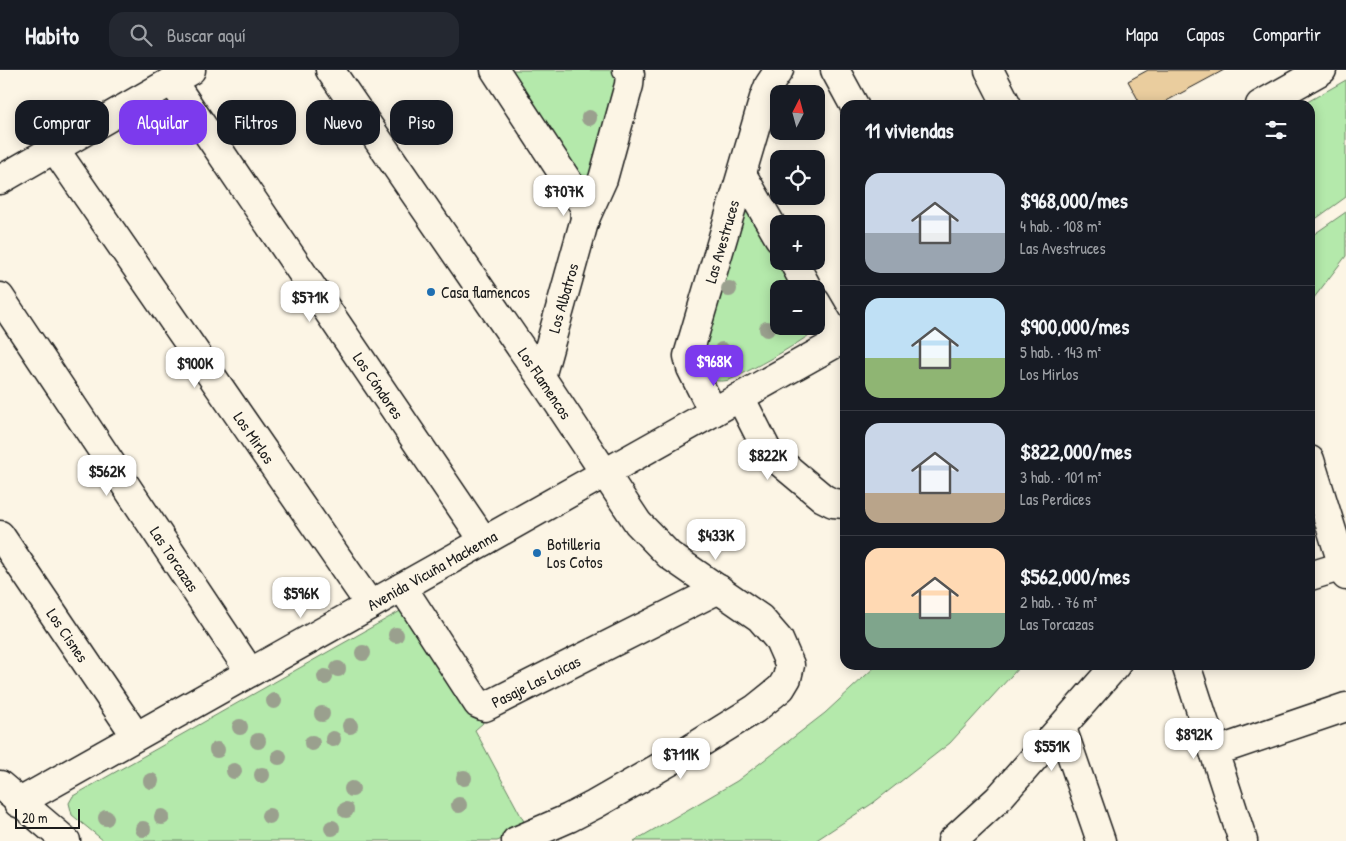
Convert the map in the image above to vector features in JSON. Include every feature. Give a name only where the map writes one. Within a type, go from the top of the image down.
[{"type":"street","name":"Los Flamencos","points":[[330,70],[541,377],[620,500],[653,540],[681,564],[760,618],[779,640],[790,665],[787,678],[781,688],[755,709],[675,759],[594,805],[516,841]]},
{"type":"street","points":[[495,70],[584,206],[585,219]]},
{"type":"street","name":"Los Albatros","points":[[541,377],[585,219],[603,179],[629,85],[630,74],[628,70]]},
{"type":"street","name":"Las Avestruces","points":[[713,412],[691,368],[688,356],[743,176],[766,92],[779,70]]},
{"type":"street","points":[[835,70],[851,100]]},
{"type":"street","points":[[988,70],[1004,100]]},
{"type":"street","points":[[1269,100],[1322,70]]},
{"type":"street","points":[[0,180],[182,76]]},
{"type":"street","name":"Los Cóndores","points":[[182,76],[484,540]]},
{"type":"street","name":"Los Mirlos","points":[[54,148],[370,605]]},
{"type":"street","points":[[743,176],[770,222]]},
{"type":"street","name":"Las Torcazas","points":[[0,297],[250,672]]},
{"type":"street","points":[[825,315],[840,337]]},
{"type":"street","name":"Avenida Vicuña Mackenna","points":[[9,794],[136,736],[840,341]]},
{"type":"street","points":[[740,397],[768,452],[822,498],[833,503],[840,504]]},
{"type":"street","points":[[1315,476],[1345,569],[1315,575]]},
{"type":"street","name":"Los Cisnes","points":[[0,535],[136,736]]},
{"type":"street","name":"Pasaje Las Loicas","points":[[402,586],[478,704],[484,707],[718,589]]},
{"type":"street","points":[[959,839],[998,799],[1112,670]]},
{"type":"street","points":[[1188,670],[1243,841]]},
{"type":"street","points":[[1214,752],[1345,712]]},
{"type":"street","points":[[1062,728],[1101,841]]},
{"type":"street","points":[[9,794],[66,841]]},
{"type":"green space","points":[[507,70],[615,70],[618,73],[588,187]]},
{"type":"green space","points":[[1346,80],[1346,197],[1315,219],[1315,100],[1311,100]]},
{"type":"green space","points":[[745,197],[770,236],[770,270],[790,270],[796,280],[770,280],[770,335],[810,335],[729,380],[723,381],[707,378],[700,357]]},
{"type":"green space","points":[[1346,212],[1346,256],[1315,296],[1315,234]]},
{"type":"green space","points":[[411,605],[483,723],[475,730],[528,829],[497,841],[104,841],[72,815],[69,803],[73,796]]},
{"type":"green space","points":[[872,670],[1016,670],[950,743],[873,803],[815,841],[634,841],[737,781],[825,713]]},
{"type":"building","points":[[1148,70],[1224,70],[1168,100],[1138,100],[1128,81]]},
{"type":"place","name":"Casa flamencos","points":[[431,292]]},
{"type":"place","name":"Botilleria Los Cotos","points":[[537,553]]}]
